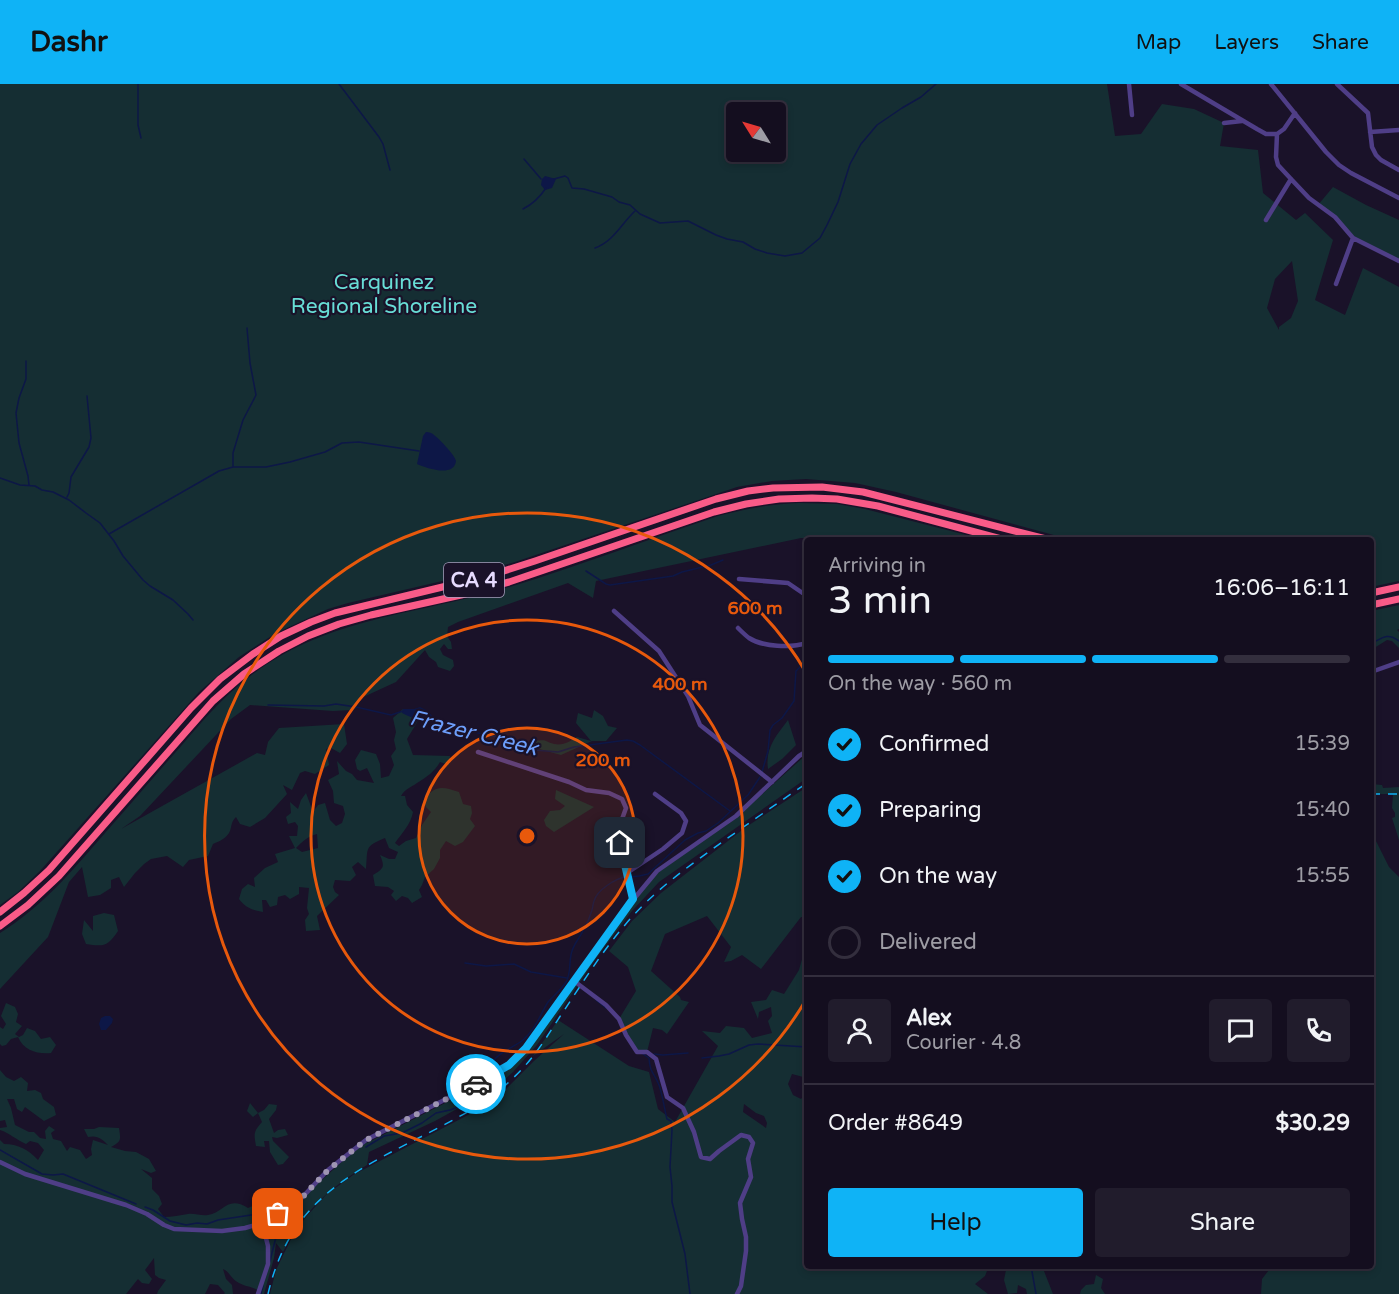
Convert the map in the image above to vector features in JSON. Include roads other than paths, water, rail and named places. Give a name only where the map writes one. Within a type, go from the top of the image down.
[{"type":"highway","name":"CA 4","points":[[0,912],[49,870],[191,708],[214,685],[233,668],[267,645],[327,616],[359,606],[488,576],[716,499],[773,488],[822,487],[863,492],[1038,537]]},
{"type":"highway","name":"CA 4","points":[[0,926],[28,905],[59,876],[225,690],[272,655],[324,629],[371,615],[508,582],[714,512],[762,501],[812,498],[853,501],[994,537]]},
{"type":"highway","points":[[1374,592],[1399,587]]},
{"type":"highway","points":[[1374,604],[1399,599]]},
{"type":"street","points":[[1129,84],[1132,115]]},
{"type":"street","points":[[1181,84],[1266,134],[1276,134],[1284,129],[1294,113]]},
{"type":"street","points":[[1271,84],[1326,153],[1339,165],[1399,198]]},
{"type":"street","points":[[1337,84],[1368,113],[1372,147],[1376,155],[1399,170]]},
{"type":"street","points":[[1224,123],[1243,121]]},
{"type":"street","points":[[1370,132],[1399,130]]},
{"type":"street","points":[[1276,134],[1278,165],[1309,198],[1335,217],[1353,238],[1399,261]]},
{"type":"street","points":[[1266,219],[1291,179]]},
{"type":"street","points":[[1336,284],[1353,238]]},
{"type":"street","points":[[739,579],[788,583],[804,594]]},
{"type":"street","points":[[614,611],[659,651],[688,696],[700,725],[772,782]]},
{"type":"street","points":[[738,628],[748,638],[763,644],[796,646],[804,644]]},
{"type":"street","points":[[1374,671],[1399,662]]},
{"type":"street","points":[[478,752],[569,782],[586,790],[609,793],[622,799],[626,808],[621,822],[620,843],[633,899]]},
{"type":"street","points":[[0,1162],[25,1174],[126,1205],[174,1228],[222,1231],[262,1223],[294,1206],[328,1170],[366,1140],[509,1065],[526,1048],[633,899],[657,871],[736,816],[804,753]]},
{"type":"street","points":[[627,873],[682,833],[686,821],[681,813],[655,794]]},
{"type":"street","points":[[574,981],[606,1005],[619,1019],[637,1052],[647,1052],[656,1059],[667,1097],[683,1108],[694,1132],[701,1157],[710,1159],[741,1135],[749,1137],[753,1143],[748,1160],[751,1177],[740,1203],[746,1251],[741,1286],[737,1294]]},
{"type":"street","points":[[258,1294],[268,1264],[268,1246],[262,1223]]},
{"type":"waterway","points":[[138,84],[138,125],[141,138]]},
{"type":"waterway","points":[[339,84],[379,137],[390,170]]},
{"type":"waterway","points":[[554,179],[565,176],[572,188],[612,197],[660,223],[688,221],[716,235],[743,242],[767,253],[785,256],[802,253],[820,238],[838,202],[850,164],[861,144],[877,125],[921,97],[936,84]]},
{"type":"waterway","points":[[524,159],[541,179]]},
{"type":"waterway","points":[[523,209],[536,200],[546,188]]},
{"type":"waterway","points":[[595,248],[612,237],[635,211]]},
{"type":"waterway","points":[[233,466],[233,453],[243,420],[256,395],[247,328]]},
{"type":"waterway","points":[[26,361],[26,379],[16,413],[19,443],[29,485]]},
{"type":"waterway","points":[[67,497],[71,477],[89,447],[91,438],[87,396]]},
{"type":"waterway","points":[[109,534],[219,471],[233,467],[266,467],[290,462],[325,452],[342,443],[359,442],[419,451]]},
{"type":"waterway","name":"Frazer Creek","points":[[0,478],[20,485],[35,486],[69,500],[100,523],[143,580],[173,600],[193,620]]},
{"type":"waterway","points":[[586,571],[610,585],[673,576],[723,560]]},
{"type":"waterway","points":[[1374,642],[1388,636],[1399,641]]},
{"type":"waterway","points":[[762,772],[768,751],[770,730],[794,701],[796,671],[804,663]]},
{"type":"waterway","name":"Frazer Creek","points":[[268,705],[324,706],[336,704],[391,715],[403,711]]},
{"type":"waterway","name":"Frazer Creek","points":[[431,718],[451,723],[465,730],[505,739],[534,750],[558,752],[574,747],[633,741],[730,811]]},
{"type":"waterway","points":[[630,877],[648,874],[685,840],[718,823],[748,795],[760,777]]},
{"type":"waterway","points":[[489,1074],[492,1062],[527,1036],[548,1002],[566,982],[573,949],[588,920],[596,897],[607,885],[626,877]]},
{"type":"waterway","points":[[465,963],[486,966],[514,964],[531,972],[567,978]]},
{"type":"waterway","points":[[596,1000],[606,1008]]},
{"type":"waterway","points":[[702,1058],[729,1054],[749,1045],[758,1044],[804,1047]]},
{"type":"waterway","points":[[654,1054],[688,1053]]},
{"type":"waterway","points":[[643,1054],[649,1058],[667,1119],[671,1121],[672,1202],[685,1254],[690,1294]]},
{"type":"waterway","points":[[366,1147],[384,1136],[402,1133],[436,1113],[461,1106],[484,1091],[488,1087],[488,1079]]},
{"type":"waterway","points":[[0,1150],[42,1174],[63,1174],[136,1204]]},
{"type":"waterway","points":[[145,1207],[170,1221],[186,1225],[207,1224],[257,1214],[270,1217]]},
{"type":"waterway","points":[[274,1220],[284,1219],[290,1212]]},
{"type":"waterway","points":[[270,1261],[283,1220]]},
{"type":"waterway","points":[[1032,1269],[1036,1294]]},
{"type":"waterway","points":[[261,1294],[263,1286]]},
{"type":"railway","points":[[268,1294],[279,1260],[293,1232],[311,1209],[332,1189],[382,1157],[469,1111],[504,1087],[532,1058],[607,947],[647,901],[698,859],[804,785]]},
{"type":"railway","points":[[1374,794],[1399,794]]},
{"type":"park label","name":"Carquinez Regional Shoreline","points":[[384,294]]}]
